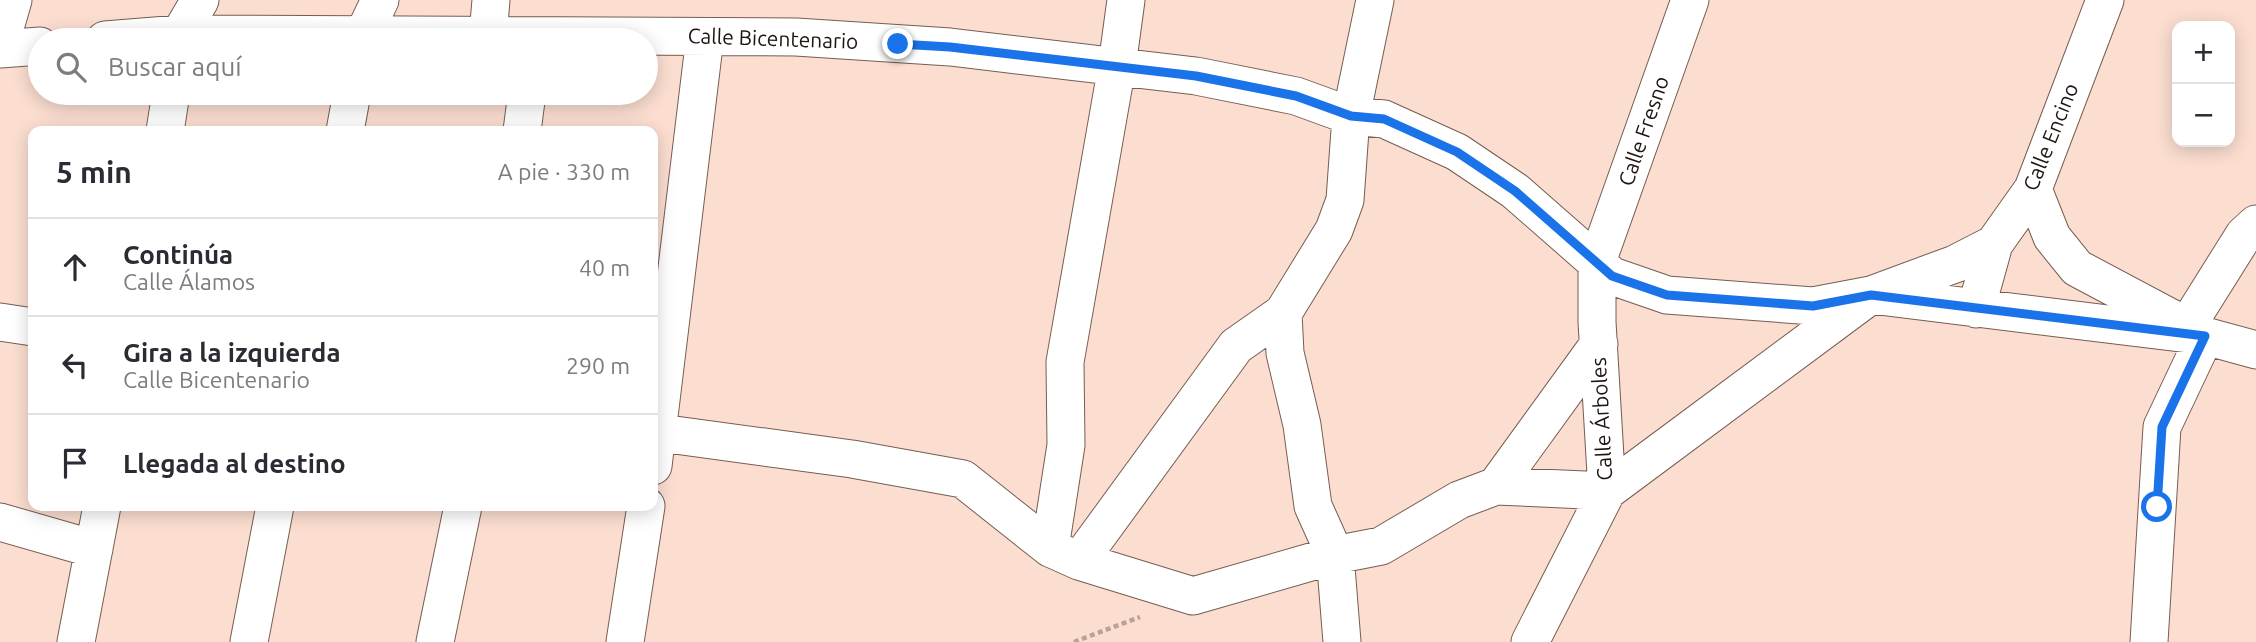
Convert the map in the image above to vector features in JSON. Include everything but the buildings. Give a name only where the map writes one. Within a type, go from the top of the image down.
[{"type":"street","points":[[13,0],[0,47],[28,46]]},
{"type":"street","points":[[184,28],[200,0]]},
{"type":"street","points":[[366,28],[380,0]]},
{"type":"street","points":[[1065,555],[1065,362],[1126,0]]},
{"type":"street","points":[[1065,555],[1236,346],[1283,313],[1334,230],[1345,200],[1351,116],[1375,0]]},
{"type":"street","name":"Calle Fresno","points":[[1597,262],[1690,0]]},
{"type":"street","name":"Calle Encino","points":[[1976,309],[1994,244],[2033,189],[2105,0]]},
{"type":"street","name":"Calle Bicentenario","points":[[422,28],[489,18],[512,28]]},
{"type":"street","name":"Calle Bicentenario","points":[[658,37],[796,37],[950,47],[1196,76],[1296,96],[1351,116],[1384,119],[1457,152],[1515,191],[1612,276],[1667,295],[1813,306],[1871,295],[1976,309],[2196,331],[2256,350]]},
{"type":"street","points":[[658,419],[705,37]]},
{"type":"street","points":[[166,126],[169,105]]},
{"type":"street","points":[[346,126],[350,105]]},
{"type":"street","points":[[523,126],[525,105]]},
{"type":"street","points":[[2033,189],[2052,237],[2077,268],[2196,331]]},
{"type":"street","points":[[2149,642],[2162,427],[2196,331],[2244,235],[2256,224]]},
{"type":"street","points":[[658,443],[852,458],[963,480],[1065,555],[1193,596],[1335,555],[1381,547],[1459,500],[1496,486],[1606,491],[1871,295],[1955,264],[1994,244]]},
{"type":"street","name":"Calle Árboles","points":[[1530,642],[1606,491],[1598,344],[1597,262]]},
{"type":"street","points":[[1283,313],[1285,353],[1302,425],[1313,506],[1335,555],[1342,642]]},
{"type":"street","points":[[0,322],[28,326]]},
{"type":"street","points":[[1496,486],[1598,344]]},
{"type":"street","points":[[76,642],[101,511]]},
{"type":"street","points":[[249,642],[274,511]]},
{"type":"street","points":[[435,642],[462,511]]},
{"type":"street","points":[[625,642],[645,511]]},
{"type":"street","points":[[0,522],[94,549]]},
{"type":"path","points":[[1074,642],[1145,614]]},
{"type":"route","points":[[898,44],[950,47],[1196,76],[1296,96],[1351,116],[1384,119],[1457,152],[1515,191],[1612,276],[1667,295],[1813,306],[1871,295],[2205,336],[2162,427],[2157,507]]}]
